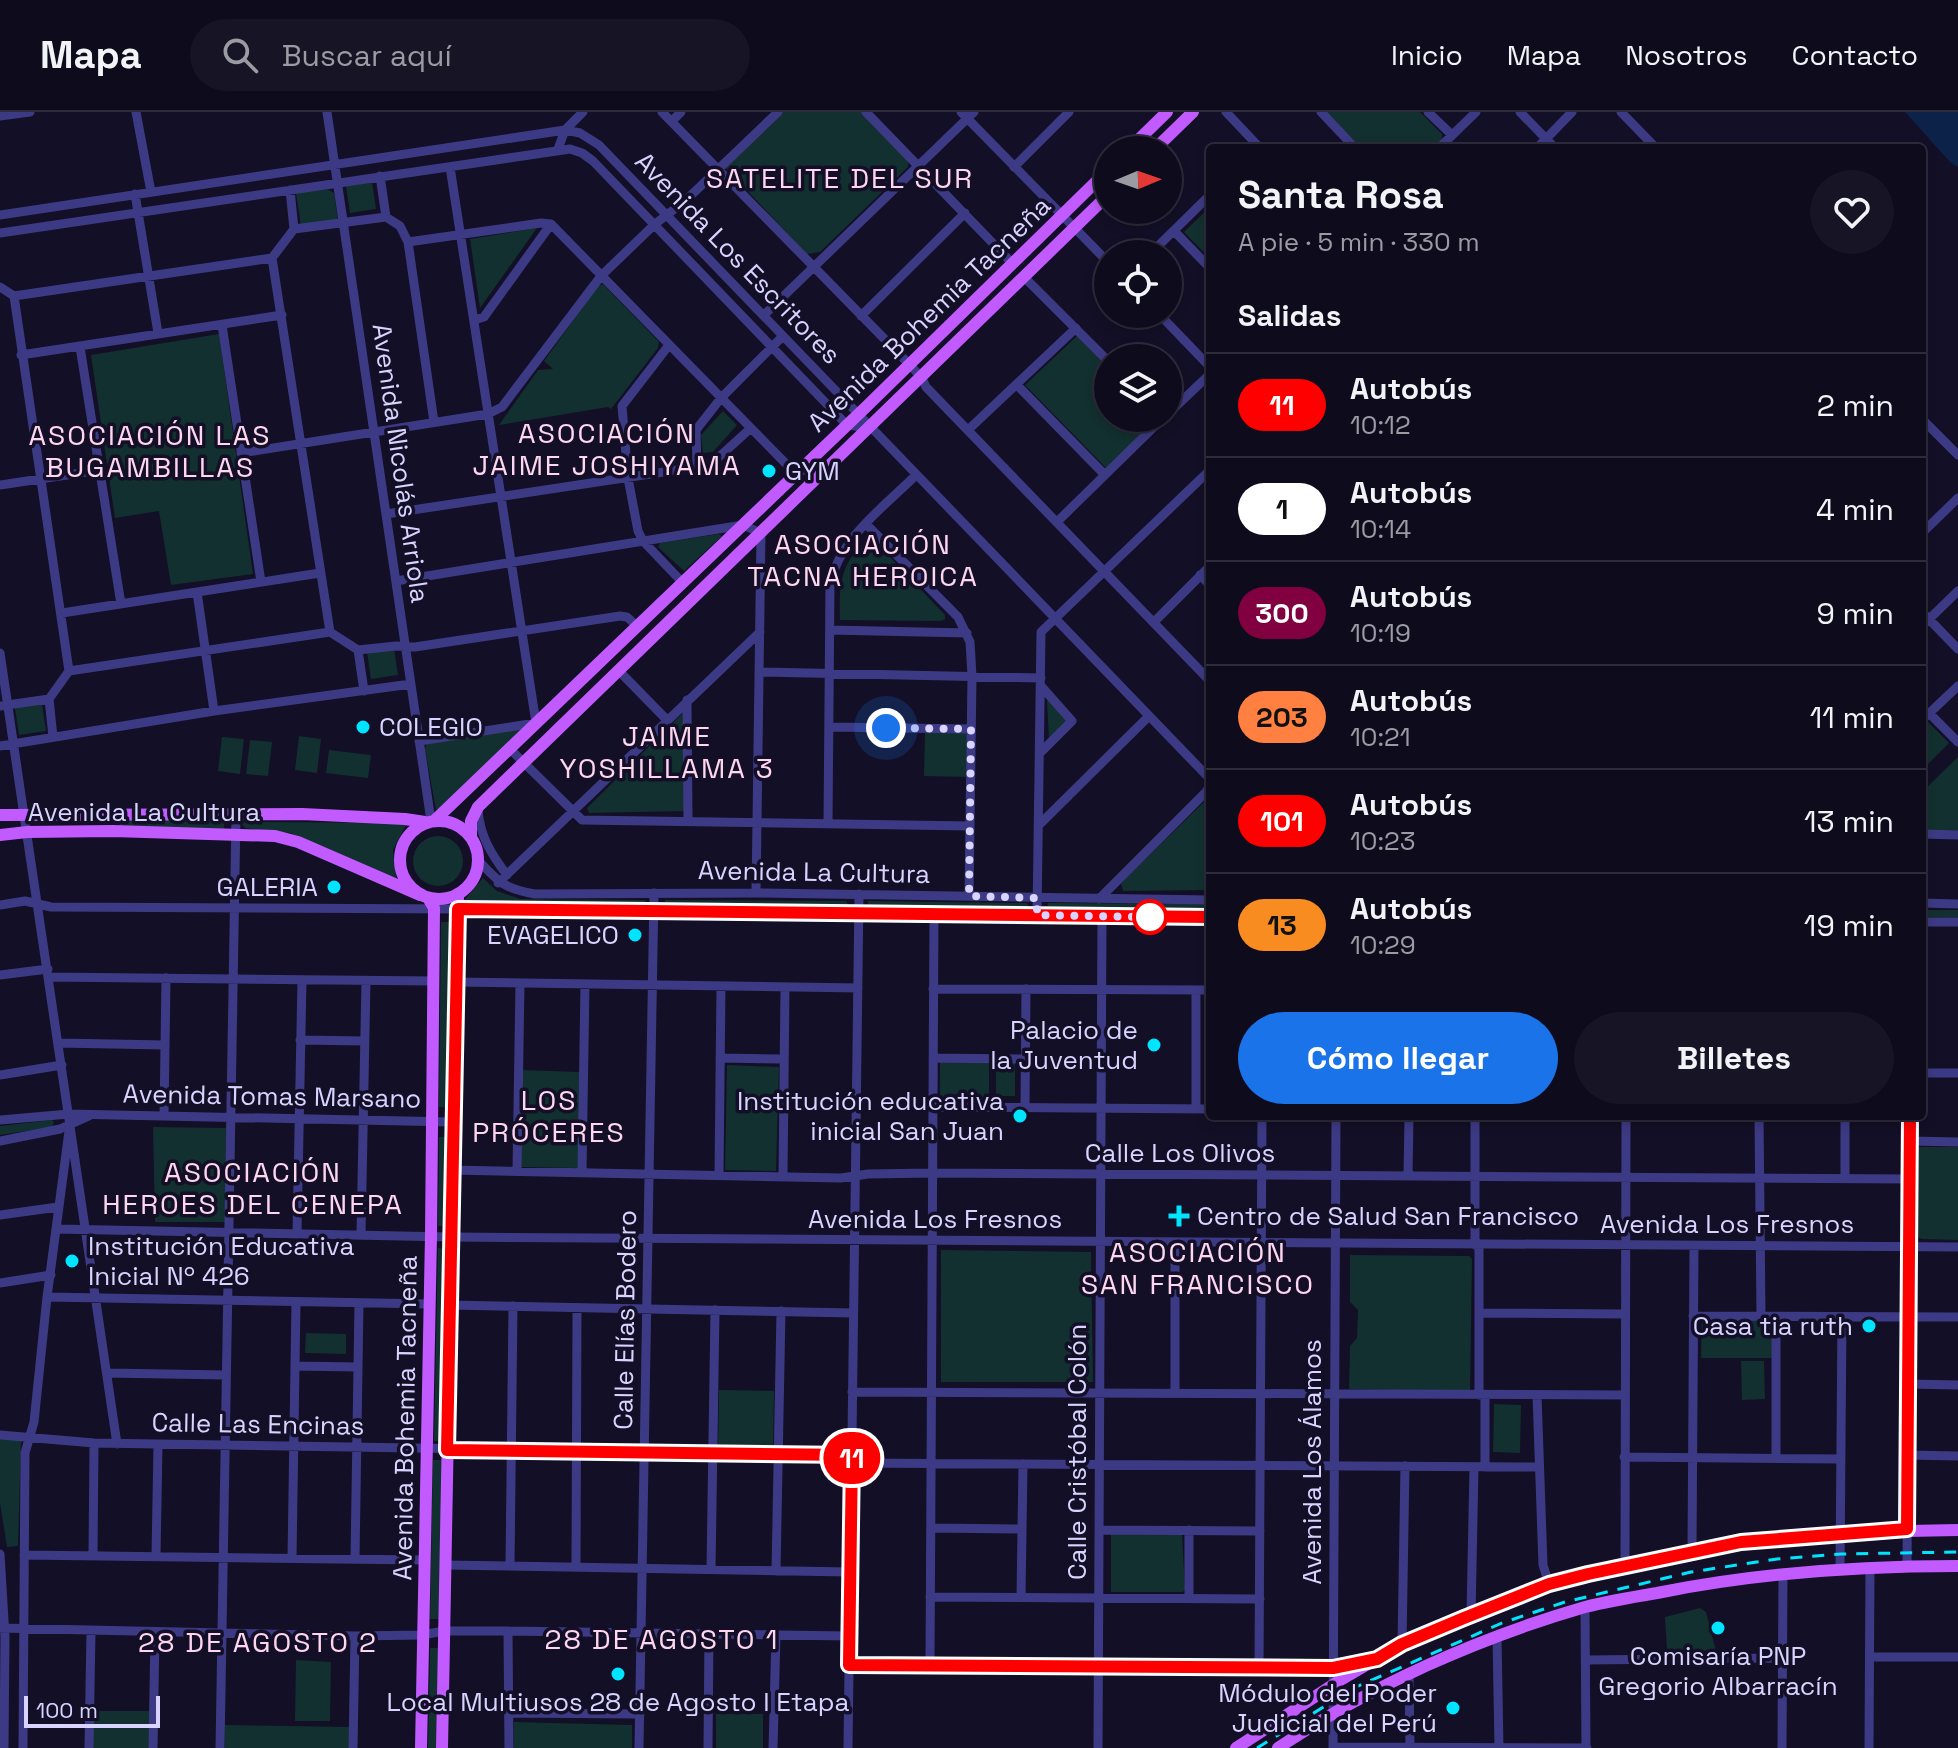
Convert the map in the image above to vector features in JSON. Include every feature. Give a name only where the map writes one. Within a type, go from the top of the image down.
[{"type":"main road","points":[[1142,136],[1167,112]]},
{"type":"main road","points":[[1168,136],[1193,112]]},
{"type":"main road","name":"Avenida Bohemia Tacneña","points":[[430,822],[683,583],[1094,184]]},
{"type":"main road","name":"Avenida Bohemia Tacneña","points":[[478,807],[1094,209]]},
{"type":"main road","points":[[471,837],[455,824],[430,822],[412,831],[400,853],[399,865],[403,877],[427,900],[458,895],[472,880],[478,860],[471,837],[471,821],[478,807]]},
{"type":"main road","name":"Avenida La Cultura","points":[[0,815],[302,814],[430,822]]},
{"type":"main road","points":[[113,831],[114,815]]},
{"type":"main road","name":"Avenida La Cultura","points":[[0,835],[113,831],[235,833],[287,838],[427,900]]},
{"type":"main road","name":"Avenida Bohemia Tacneña","points":[[442,1748],[458,895]]},
{"type":"main road","name":"Avenida Bohemia Tacneña","points":[[421,1748],[433,981],[427,900]]},
{"type":"main road","points":[[1236,1748],[1402,1644],[1549,1584],[1692,1551],[1765,1539],[1907,1529],[1958,1530]]},
{"type":"main road","points":[[1278,1748],[1333,1712],[1409,1675],[1497,1637],[1585,1608],[1689,1586],[1783,1573],[1870,1567],[1958,1566]]},
{"type":"street","points":[[0,116],[30,112]]},
{"type":"street","points":[[136,112],[151,192]]},
{"type":"street","name":"Avenida Nicolás Arriola","points":[[327,112],[430,822]]},
{"type":"street","points":[[0,233],[558,149],[565,130],[583,112]]},
{"type":"street","points":[[662,112],[909,364],[926,387],[1206,677]]},
{"type":"street","points":[[672,121],[681,112]]},
{"type":"street","points":[[241,453],[488,414],[502,407],[601,276],[778,112]]},
{"type":"street","points":[[866,112],[1012,263]]},
{"type":"street","points":[[1014,167],[1069,112]]},
{"type":"street","points":[[1226,112],[1255,144]]},
{"type":"street","points":[[1321,112],[1351,144]]},
{"type":"street","points":[[1428,112],[1452,135]]},
{"type":"street","points":[[1443,144],[1476,112]]},
{"type":"street","points":[[1520,112],[1551,144]]},
{"type":"street","points":[[1541,144],[1572,112]]},
{"type":"street","points":[[1621,112],[1652,144]]},
{"type":"street","points":[[764,315],[919,165],[967,114],[1094,248]]},
{"type":"street","points":[[0,215],[565,130]]},
{"type":"street","name":"Avenida Los Escritores","points":[[565,130],[587,136],[599,145],[1206,775]]},
{"type":"street","name":"Avenida Los Escritores","points":[[558,149],[576,151],[588,157],[847,425]]},
{"type":"street","points":[[419,741],[536,723],[450,167]]},
{"type":"street","points":[[380,176],[386,217]]},
{"type":"street","points":[[0,287],[14,296],[272,258],[294,229],[290,190]]},
{"type":"street","points":[[135,194],[158,333]]},
{"type":"street","points":[[1165,240],[1206,199]]},
{"type":"street","points":[[861,316],[965,213]]},
{"type":"street","points":[[294,229],[386,217],[400,226],[408,242],[434,422]]},
{"type":"street","points":[[474,320],[484,317],[551,224]]},
{"type":"street","points":[[408,242],[551,224],[796,474]]},
{"type":"street","points":[[1174,231],[1206,264]]},
{"type":"street","points":[[272,258],[330,632]]},
{"type":"street","points":[[1024,277],[1094,347]]},
{"type":"street","points":[[14,296],[69,671],[49,699],[53,737]]},
{"type":"street","points":[[21,355],[282,315]]},
{"type":"street","points":[[222,325],[261,582]]},
{"type":"street","points":[[968,430],[1076,328]]},
{"type":"street","points":[[1172,328],[1206,363]]},
{"type":"street","points":[[697,467],[696,430],[721,398],[783,336]]},
{"type":"street","points":[[669,345],[622,406],[628,478],[638,531],[643,541],[683,583]]},
{"type":"street","points":[[80,347],[121,604]]},
{"type":"street","points":[[1182,401],[1206,378]]},
{"type":"street","points":[[1017,385],[1105,475]]},
{"type":"street","points":[[1926,423],[1958,455]]},
{"type":"street","points":[[847,425],[870,428]]},
{"type":"street","points":[[386,514],[714,464],[751,428]]},
{"type":"street","points":[[1058,521],[1149,432]]},
{"type":"street","points":[[0,485],[100,470]]},
{"type":"street","points":[[1037,915],[1041,633],[1206,474]]},
{"type":"street","points":[[828,824],[830,583],[833,568],[840,554],[866,524],[916,475]]},
{"type":"street","points":[[1926,525],[1958,498]]},
{"type":"street","points":[[866,524],[958,617],[967,633],[972,653],[969,896]]},
{"type":"street","points":[[396,581],[743,525],[761,533],[756,893]]},
{"type":"street","points":[[1154,622],[1206,570]]},
{"type":"street","points":[[62,613],[320,573]]},
{"type":"street","points":[[1200,575],[1206,581]]},
{"type":"street","points":[[1926,617],[1958,591]]},
{"type":"street","points":[[197,592],[214,711]]},
{"type":"street","points":[[69,671],[330,632],[358,650],[415,647],[620,616],[627,617],[637,626]]},
{"type":"street","points":[[1926,621],[1958,649]]},
{"type":"street","points":[[830,630],[967,633]]},
{"type":"street","points":[[478,860],[498,883],[760,632]]},
{"type":"street","points":[[358,650],[364,691]]},
{"type":"street","points":[[0,653],[4,705],[14,744],[117,1444]]},
{"type":"street","points":[[619,671],[667,720]]},
{"type":"street","points":[[760,672],[972,676],[1041,682],[1072,721],[1040,753]]},
{"type":"street","points":[[0,746],[214,711],[411,684]]},
{"type":"street","points":[[1958,686],[1926,717],[1958,742]]},
{"type":"street","points":[[4,705],[49,699]]},
{"type":"street","points":[[687,700],[688,821]]},
{"type":"street","points":[[1039,825],[1149,716]]},
{"type":"street","points":[[829,727],[971,729]]},
{"type":"street","points":[[510,749],[573,813],[584,820],[970,826]]},
{"type":"street","points":[[1099,899],[1206,792]]},
{"type":"street","points":[[478,807],[483,838],[507,875]]},
{"type":"street","points":[[220,1748],[236,815]]},
{"type":"street","points":[[1926,834],[1958,835]]},
{"type":"street","name":"Avenida La Cultura","points":[[498,883],[516,891],[535,894],[756,893],[1206,900]]},
{"type":"street","name":"Calle Elías Bodero","points":[[639,1748],[654,893]]},
{"type":"street","points":[[848,1748],[859,894]]},
{"type":"street","points":[[0,905],[25,901],[51,907],[234,908],[427,900]]},
{"type":"street","name":"Avenida La Cultura","points":[[427,900],[458,909],[1206,917]]},
{"type":"street","points":[[1926,903],[1958,904]]},
{"type":"street","points":[[930,1665],[934,913]]},
{"type":"street","name":"Calle Cristóbal Colón","points":[[1098,1748],[1102,916]]},
{"type":"street","points":[[1926,922],[1958,922]]},
{"type":"street","points":[[0,975],[48,973],[166,978],[433,981]]},
{"type":"street","points":[[164,1116],[166,978]]},
{"type":"street","points":[[297,1233],[302,980]]},
{"type":"street","points":[[361,1234],[366,981]]},
{"type":"street","points":[[456,982],[858,988]]},
{"type":"street","points":[[517,1171],[520,983]]},
{"type":"street","points":[[582,1172],[585,984]]},
{"type":"street","points":[[719,1175],[721,986]]},
{"type":"street","points":[[783,1176],[785,987]]},
{"type":"street","points":[[933,989],[1206,990]]},
{"type":"street","points":[[1025,1108],[1026,989]]},
{"type":"street","points":[[1196,990],[1196,1109]]},
{"type":"street","points":[[300,1040],[365,1041]]},
{"type":"street","points":[[59,1043],[165,1045]]},
{"type":"street","points":[[720,1058],[784,1059]]},
{"type":"street","points":[[933,1058],[1025,1059]]},
{"type":"street","points":[[0,1075],[62,1065]]},
{"type":"street","points":[[1926,1073],[1958,1073]]},
{"type":"street","points":[[933,1107],[1206,1109]]},
{"type":"street","name":"Avenida Tomas Marsano","points":[[0,1120],[70,1119],[92,1115],[452,1122]]},
{"type":"street","points":[[23,1748],[25,1453],[34,1422],[70,1119]]},
{"type":"street","name":"Avenida Tomas Marsano","points":[[0,1141],[48,1132],[70,1119]]},
{"type":"street","points":[[1259,1667],[1262,1120]]},
{"type":"street","name":"Avenida Los Álamos","points":[[1333,1747],[1336,1120]]},
{"type":"street","points":[[1408,1176],[1409,1120]]},
{"type":"street","points":[[1475,1120],[1485,1467]]},
{"type":"street","points":[[1625,1566],[1626,1120]]},
{"type":"street","points":[[1759,1120],[1761,1316]]},
{"type":"street","points":[[1845,1120],[1845,1178]]},
{"type":"street","points":[[1907,1566],[1910,1120]]},
{"type":"street","points":[[1910,1141],[1958,1142]]},
{"type":"street","name":"Calle Los Olivos","points":[[451,1170],[841,1178],[932,1173],[1910,1179]]},
{"type":"street","points":[[0,1215],[58,1207]]},
{"type":"street","name":"Avenida Los Fresnos","points":[[56,1229],[932,1242],[1958,1247]]},
{"type":"street","points":[[1175,1243],[1175,1393]]},
{"type":"street","points":[[1692,1551],[1694,1246]]},
{"type":"street","points":[[0,1283],[51,1275]]},
{"type":"street","points":[[47,1297],[430,1304]]},
{"type":"street","points":[[292,1558],[296,1302]]},
{"type":"street","points":[[355,1559],[359,1303]]},
{"type":"street","points":[[449,1305],[853,1313]]},
{"type":"street","points":[[510,1565],[513,1306]]},
{"type":"street","points":[[576,1567],[577,1308]]},
{"type":"street","points":[[711,1569],[715,1310]]},
{"type":"street","points":[[776,1571],[781,1311]]},
{"type":"street","points":[[1479,1313],[1624,1314]]},
{"type":"street","points":[[1693,1316],[1958,1317]]},
{"type":"street","points":[[1776,1317],[1776,1458]]},
{"type":"street","points":[[1840,1569],[1842,1317]]},
{"type":"street","points":[[295,1366],[358,1367]]},
{"type":"street","points":[[107,1373],[226,1375]]},
{"type":"street","points":[[1908,1384],[1958,1385]]},
{"type":"street","points":[[852,1392],[1624,1395]]},
{"type":"street","points":[[1537,1395],[1543,1565],[1549,1584]]},
{"type":"street","name":"Calle Las Encinas","points":[[0,1435],[117,1444],[778,1454],[931,1464],[1538,1467]]},
{"type":"street","points":[[93,1555],[94,1443]]},
{"type":"street","points":[[156,1556],[158,1445]]},
{"type":"street","points":[[1908,1455],[1958,1456]]},
{"type":"street","points":[[1624,1457],[1841,1459]]},
{"type":"street","points":[[1021,1597],[1023,1464]]},
{"type":"street","points":[[1402,1644],[1405,1466]]},
{"type":"street","points":[[1471,1616],[1474,1467]]},
{"type":"street","points":[[931,1528],[1022,1529]]},
{"type":"street","points":[[1099,1530],[1260,1531]]},
{"type":"street","points":[[1189,1530],[1189,1598]]},
{"type":"street","points":[[0,1554],[4,1748]]},
{"type":"street","points":[[24,1555],[423,1560]]},
{"type":"street","points":[[445,1565],[850,1572]]},
{"type":"street","points":[[1869,1748],[1870,1567]]},
{"type":"street","points":[[1782,1748],[1783,1573]]},
{"type":"street","points":[[930,1597],[1260,1599]]},
{"type":"street","points":[[1333,1747],[1587,1748],[1585,1608]]},
{"type":"street","points":[[2,1633],[91,1631],[355,1636],[508,1631],[849,1636]]},
{"type":"street","points":[[89,1748],[91,1631]]},
{"type":"street","points":[[508,1631],[509,1748]]},
{"type":"street","points":[[153,1748],[155,1633]]},
{"type":"street","points":[[708,1748],[709,1634]]},
{"type":"street","points":[[773,1748],[776,1635]]},
{"type":"street","points":[[353,1748],[355,1636]]},
{"type":"street","points":[[1497,1637],[1499,1748]]},
{"type":"street","points":[[1870,1657],[1958,1657]]},
{"type":"street","points":[[1586,1660],[1783,1658]]},
{"type":"street","points":[[849,1665],[1333,1668],[1377,1659]]},
{"type":"street","points":[[1409,1675],[1410,1747]]},
{"type":"street","points":[[509,1713],[640,1714]]},
{"type":"green space","points":[[780,112],[862,112],[909,160],[908,167],[820,252],[807,254],[724,166]]},
{"type":"green space","points":[[1326,112],[1420,112],[1442,134],[1437,144],[1357,144]]},
{"type":"green space","points":[[372,182],[376,209],[350,213],[346,186]]},
{"type":"green space","points":[[327,189],[334,193],[338,221],[301,226],[296,193]]},
{"type":"green space","points":[[1206,211],[1206,255],[1184,232]]},
{"type":"green space","points":[[537,228],[480,308],[470,239]]},
{"type":"green space","points":[[603,284],[659,342],[658,348],[611,409],[608,407],[499,425],[538,370],[553,369],[544,361],[598,286]]},
{"type":"green space","points":[[219,334],[253,574],[171,585],[159,511],[115,518],[91,355]]},
{"type":"green space","points":[[1078,335],[1094,352],[1094,432],[1144,432],[1107,469],[1025,385]]},
{"type":"green space","points":[[723,411],[737,425],[713,452],[703,453],[701,435]]},
{"type":"green space","points":[[722,536],[684,571],[658,547],[660,543]]},
{"type":"green space","points":[[871,537],[945,615],[945,619],[840,620],[841,584],[847,564]]},
{"type":"green space","points":[[394,648],[398,675],[371,679],[367,652]]},
{"type":"green space","points":[[1047,701],[1067,721],[1049,739]]},
{"type":"green space","points":[[42,704],[46,731],[19,735],[15,708]]},
{"type":"green space","points":[[683,713],[685,811],[589,813],[587,808]]},
{"type":"green space","points":[[1926,722],[1949,743],[1926,766]]},
{"type":"green space","points":[[521,726],[525,730],[436,810],[425,749],[427,742]]},
{"type":"green space","points":[[925,730],[969,730],[969,777],[924,776]]},
{"type":"green space","points":[[299,736],[321,739],[317,773],[295,770]]},
{"type":"green space","points":[[222,737],[244,739],[240,774],[218,771]]},
{"type":"green space","points":[[250,740],[272,742],[268,776],[246,774]]},
{"type":"green space","points":[[329,750],[371,755],[368,778],[326,773]]},
{"type":"green space","points":[[1958,757],[1958,831],[1926,831],[1926,788]]},
{"type":"green space","points":[[1206,800],[1206,890],[1123,891],[1121,884]]},
{"type":"green space","points":[[120,818],[224,821],[224,829],[119,826]]},
{"type":"green space","points":[[407,823],[393,850],[396,878],[290,833],[245,828],[242,824]]},
{"type":"green space","points":[[438,836],[456,843],[463,861],[456,879],[438,886],[420,879],[413,861],[420,843]]},
{"type":"green space","points":[[483,878],[497,891],[520,899],[645,900],[647,904],[462,903]]},
{"type":"green space","points":[[665,900],[846,901],[849,906],[665,907]]},
{"type":"green space","points":[[868,901],[1027,903],[1030,908],[868,908]]},
{"type":"green space","points":[[1048,903],[1206,904],[1206,911],[1047,910]]},
{"type":"green space","points":[[1926,910],[1958,910],[1958,917],[1926,917]]},
{"type":"green space","points":[[441,922],[451,922],[449,1108],[439,1107]]},
{"type":"green space","points":[[940,1062],[989,1062],[989,1100],[940,1100]]},
{"type":"green space","points":[[996,1063],[1015,1063],[1015,1096],[996,1096]]},
{"type":"green space","points":[[727,1065],[779,1067],[776,1171],[725,1170]]},
{"type":"green space","points":[[521,1070],[580,1072],[579,1168],[520,1167]]},
{"type":"green space","points":[[52,1120],[52,1127],[0,1135],[0,1126]]},
{"type":"green space","points":[[153,1127],[226,1128],[225,1222],[155,1222]]},
{"type":"green space","points":[[439,1137],[448,1137],[447,1226],[438,1226]]},
{"type":"green space","points":[[1958,1147],[1958,1240],[1915,1236],[1914,1149]]},
{"type":"green space","points":[[438,1248],[446,1249],[443,1441],[434,1441]]},
{"type":"green space","points":[[941,1250],[1091,1252],[1093,1382],[941,1382]]},
{"type":"green space","points":[[1350,1255],[1469,1256],[1472,1259],[1470,1392],[1349,1389],[1350,1346],[1357,1338],[1358,1310],[1350,1302]]},
{"type":"green space","points":[[1702,1318],[1764,1320],[1773,1327],[1774,1358],[1701,1358]]},
{"type":"green space","points":[[306,1333],[346,1334],[346,1354],[305,1353]]},
{"type":"green space","points":[[1741,1361],[1764,1361],[1765,1399],[1742,1400]]},
{"type":"green space","points":[[719,1390],[774,1391],[773,1450],[718,1449]]},
{"type":"green space","points":[[1494,1404],[1521,1405],[1520,1453],[1493,1452]]},
{"type":"green space","points":[[0,1439],[21,1440],[18,1546],[7,1547],[0,1503]]},
{"type":"green space","points":[[433,1460],[442,1460],[439,1619],[430,1619]]},
{"type":"green space","points":[[1111,1534],[1182,1534],[1183,1592],[1111,1592]]},
{"type":"green space","points":[[1700,1608],[1706,1612],[1716,1651],[1667,1650],[1665,1617]]},
{"type":"green space","points":[[430,1648],[439,1648],[438,1748],[428,1748]]},
{"type":"green space","points":[[296,1660],[331,1662],[330,1721],[295,1721]]},
{"type":"green space","points":[[93,1711],[150,1711],[150,1748],[92,1748]]},
{"type":"green space","points":[[716,1714],[763,1714],[763,1748],[716,1748]]},
{"type":"green space","points":[[514,1722],[632,1725],[632,1748],[514,1748]]},
{"type":"green space","points":[[225,1725],[350,1727],[350,1748],[225,1748]]},
{"type":"water","points":[[1905,112],[1958,112],[1958,167],[1950,162]]},
{"type":"railway","points":[[1257,1748],[1356,1687],[1502,1623],[1565,1602],[1691,1572],[1777,1559],[1841,1554],[1958,1552]]},
{"type":"bus line","name":"11","points":[[1206,917],[458,909],[447,1450],[852,1455],[849,1665],[1333,1668],[1377,1659],[1402,1644],[1464,1618],[1549,1584],[1588,1574],[1741,1542],[1907,1529],[1910,1120]]},
{"type":"place","name":"GYM","points":[[769,471]]},
{"type":"place","name":"COLEGIO","points":[[363,727]]},
{"type":"place","name":"GALERIA","points":[[334,887]]},
{"type":"place","name":"EVAGELICO","points":[[635,935]]},
{"type":"place","name":"Palacio de la Juventud","points":[[1154,1045]]},
{"type":"place","name":"Institución educativa inicial San Juan","points":[[1020,1116]]},
{"type":"place","name":"Centro de Salud San Francisco","points":[[1179,1216]]},
{"type":"place","name":"Institución Educativa Inicial Nº 426","points":[[72,1261]]},
{"type":"place","name":"Casa tia ruth","points":[[1869,1326]]},
{"type":"place","name":"Comisaría PNP Gregorio Albarracín","points":[[1718,1628]]},
{"type":"place","name":"Local Multiusos 28 de Agosto I Etapa","points":[[618,1674]]},
{"type":"place","name":"Módulo del Poder Judicial del Perú","points":[[1453,1708]]},
{"type":"district","name":"SATELITE DEL SUR","points":[[840,178]]},
{"type":"district","name":"ASOCIACIÓN JAIME JOSHIYAMA","points":[[607,449]]},
{"type":"district","name":"ASOCIACIÓN LAS BUGAMBILLAS","points":[[150,451]]},
{"type":"district","name":"ASOCIACIÓN TACNA HEROICA","points":[[863,560]]},
{"type":"district","name":"JAIME YOSHILLAMA 3","points":[[667,752]]},
{"type":"district","name":"LOS PRÓCERES","points":[[549,1116]]},
{"type":"district","name":"ASOCIACIÓN HEROES DEL CENEPA","points":[[253,1188]]},
{"type":"district","name":"ASOCIACIÓN SAN FRANCISCO","points":[[1198,1268]]},
{"type":"district","name":"28 DE AGOSTO 1","points":[[662,1639]]},
{"type":"district","name":"28 DE AGOSTO 2","points":[[258,1642]]},
{"type":"route","points":[[886,728],[971,729],[969,896],[1037,898],[1037,915],[1150,917]]}]
